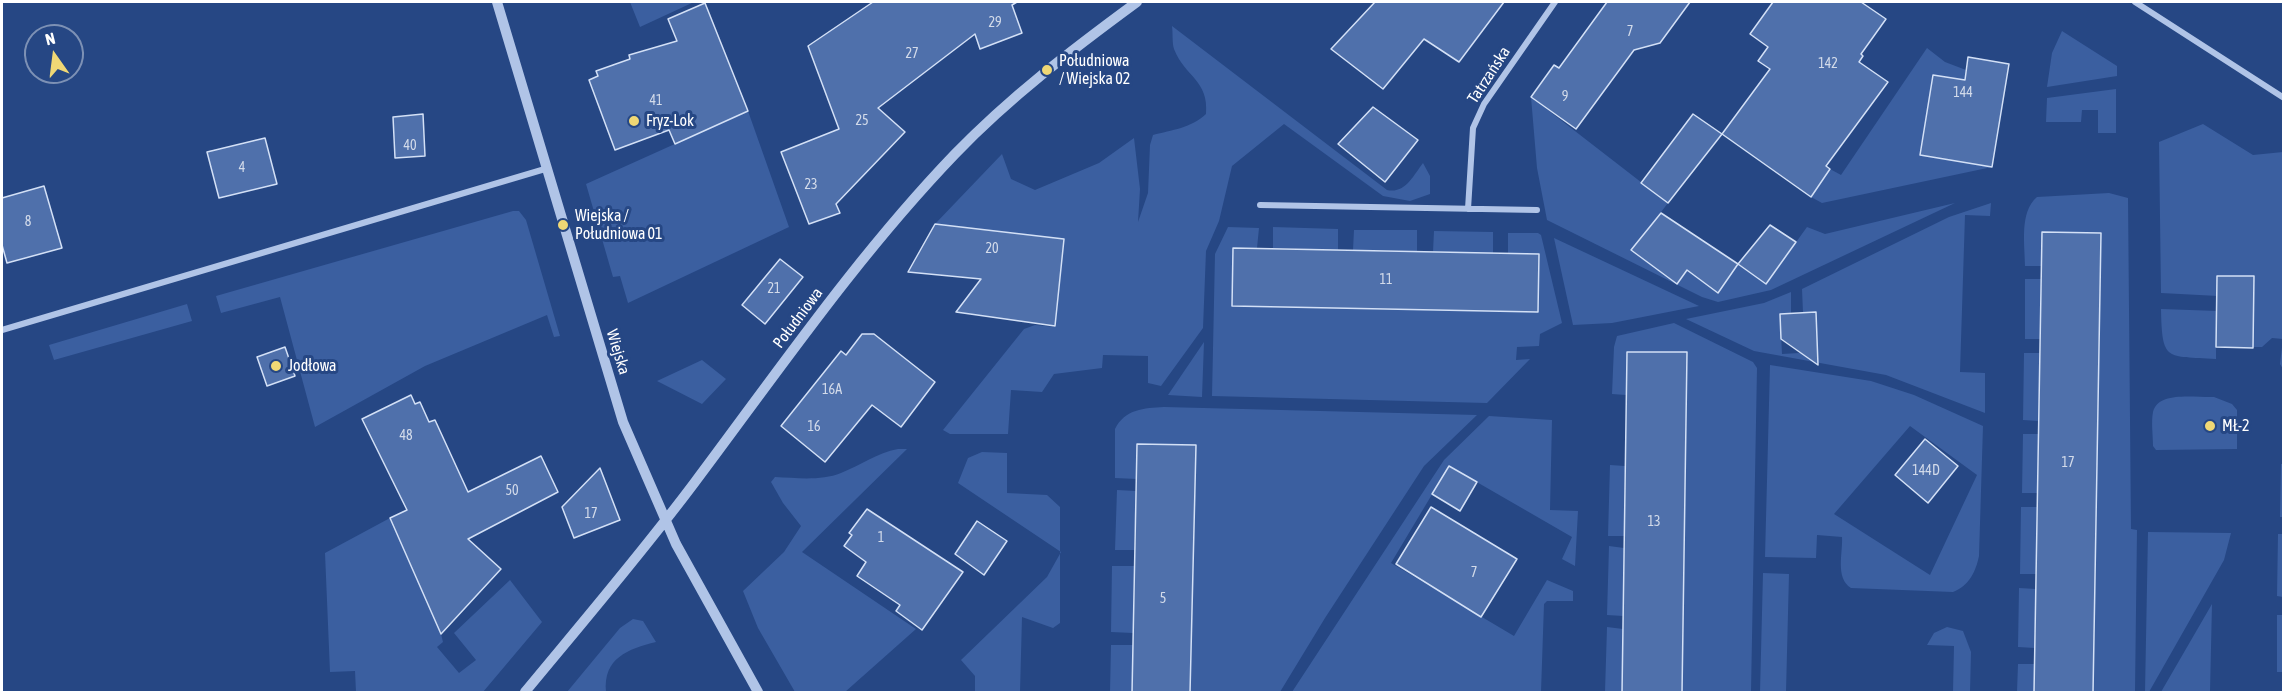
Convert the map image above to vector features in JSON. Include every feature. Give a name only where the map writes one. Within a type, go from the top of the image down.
[{"type":"street","name":"Wiejska","points":[[496,2],[623,422],[665,521],[704,600],[758,693]]},
{"type":"street","name":"Południowa","points":[[525,693],[665,521],[817,315],[880,236],[988,121],[1137,2]]},
{"type":"street","name":"Tatrzańska","points":[[1468,209],[1473,128],[1484,104],[1555,2]]},
{"type":"street","points":[[2135,2],[2283,98]]},
{"type":"street","points":[[2,330],[545,169]]},
{"type":"street","points":[[1260,205],[1537,210]]},
{"type":"shaded area","points":[[630,2],[694,2],[640,27]]},
{"type":"shaded area","points":[[1172,26],[1387,190],[1393,191],[1404,187],[1423,163],[1430,176],[1430,194],[1410,201],[1383,196],[1284,124],[1232,166],[1219,221],[1206,251],[1203,328],[1161,386],[1148,383],[1148,356],[1103,355],[1102,368],[1054,374],[1042,392],[1011,390],[1008,434],[950,434],[943,430],[1024,329],[1035,325],[1055,327],[1064,239],[935,224],[1002,154],[1011,179],[1035,190],[1099,163],[1134,138],[1140,189],[1138,222],[1148,193],[1150,145],[1153,135],[1188,125],[1206,114],[1204,93],[1174,49]]},
{"type":"shaded area","points":[[2062,31],[2117,66],[2117,76],[2047,87],[2052,53]]},
{"type":"shaded area","points":[[1927,48],[1945,62],[1966,70],[1965,80],[1992,167],[1822,203],[1811,197],[1830,169],[1841,175]]},
{"type":"shaded area","points":[[2116,89],[2116,133],[2098,133],[2098,110],[2082,110],[2081,122],[2046,122],[2047,98]]},
{"type":"shaded area","points":[[1531,97],[1668,203],[1632,250],[1677,283],[1687,270],[1718,292],[1738,264],[1766,284],[1807,227],[1825,234],[1955,203],[1771,290],[1718,302],[1702,297],[1547,220],[1537,168]]},
{"type":"shaded area","points":[[748,111],[789,227],[628,303],[620,276],[613,277],[586,184]]},
{"type":"shaded area","points":[[2203,124],[2253,155],[2283,152],[2283,339],[2272,338],[2262,347],[2216,347],[2216,359],[2177,356],[2170,353],[2163,339],[2161,309],[2218,311],[2218,296],[2161,293],[2159,142]]},
{"type":"shaded area","points":[[2109,193],[2128,198],[2131,529],[2137,530],[2135,692],[2093,692],[2101,233],[2043,232],[2042,266],[2025,266],[2025,220],[2031,203],[2037,197]]},
{"type":"shaded area","points":[[1991,203],[1990,216],[1965,215],[1960,372],[1985,373],[1985,413],[1886,375],[1754,351],[1686,319],[1764,303],[1791,292],[1791,313],[1780,314],[1782,354],[1817,352],[1803,313],[1802,289],[1949,217]]},
{"type":"shaded area","points":[[519,211],[526,220],[560,336],[554,337],[547,315],[425,366],[315,427],[280,297],[221,313],[216,296]]},
{"type":"shaded area","points":[[1228,227],[1259,228],[1257,248],[1234,248],[1538,312],[1539,254],[1508,253],[1508,233],[1538,233],[1541,235],[1562,323],[1540,334],[1539,346],[1517,347],[1516,360],[1530,359],[1487,403],[1212,396],[1215,254]]},
{"type":"shaded area","points":[[1273,227],[1338,229],[1338,250],[1273,248]]},
{"type":"shaded area","points":[[1354,230],[1417,230],[1417,251],[1353,250]]},
{"type":"shaded area","points":[[1434,231],[1493,232],[1493,253],[1433,252]]},
{"type":"shaded area","points":[[1554,238],[1699,306],[1612,323],[1573,325]]},
{"type":"shaded area","points":[[2025,279],[2041,279],[2040,339],[2025,339]]},
{"type":"shaded area","points":[[187,304],[192,321],[54,360],[49,345]]},
{"type":"shaded area","points":[[1674,323],[1753,362],[1757,368],[1751,692],[1682,692],[1687,352],[1627,352],[1626,395],[1612,394],[1614,347],[1617,336]]},
{"type":"shaded area","points":[[2283,339],[2283,369],[2280,364]]},
{"type":"shaded area","points":[[1204,342],[1202,397],[1168,395]]},
{"type":"shaded area","points":[[2024,353],[2040,353],[2039,421],[2023,420]]},
{"type":"shaded area","points":[[702,360],[726,379],[702,404],[657,381]]},
{"type":"shaded area","points":[[1770,365],[1871,381],[1914,395],[1983,426],[1979,556],[1971,577],[1959,589],[1953,592],[1851,588],[1846,584],[1841,572],[1842,537],[1817,535],[1816,558],[1765,557]],"holes":[[[1910,426],[1977,475],[1930,575],[1834,514]]]},
{"type":"shaded area","points":[[2214,397],[2232,404],[2237,410],[2237,449],[2156,450],[2153,446],[2152,420],[2156,405],[2170,398]]},
{"type":"shaded area","points":[[1164,407],[1477,415],[1424,466],[1325,618],[1280,692],[1190,692],[1195,445],[1137,444],[1137,479],[1115,478],[1115,429],[1119,422],[1136,411]]},
{"type":"shaded area","points":[[1489,416],[1552,420],[1550,510],[1578,511],[1575,566],[1562,559],[1572,537],[1449,466],[1391,563],[1514,636],[1547,580],[1573,591],[1573,601],[1547,601],[1544,604],[1541,692],[1292,692],[1444,460]]},
{"type":"shaded area","points":[[2023,434],[2039,434],[2038,493],[2022,493]]},
{"type":"shaded area","points":[[907,449],[802,552],[916,629],[845,692],[795,692],[758,628],[743,591],[784,552],[801,526],[783,503],[771,482],[775,477],[833,476],[883,453]]},
{"type":"shaded area","points":[[982,452],[1007,453],[1007,493],[1047,495],[1060,507],[1060,551],[958,483],[968,458]]},
{"type":"shaded area","points":[[2281,464],[2283,464],[2283,517],[2280,517]]},
{"type":"shaded area","points":[[1610,465],[1625,466],[1624,536],[1608,536]]},
{"type":"shaded area","points":[[1117,490],[1136,491],[1134,550],[1115,550]]},
{"type":"shaded area","points":[[2021,507],[2037,507],[2036,574],[2020,574]]},
{"type":"shaded area","points":[[390,518],[441,634],[443,642],[437,647],[459,673],[476,660],[454,633],[510,580],[542,622],[483,692],[356,692],[355,671],[330,672],[325,553]]},
{"type":"shaded area","points":[[2148,532],[2231,533],[2224,560],[2149,692],[2145,692]]},
{"type":"shaded area","points":[[2278,534],[2283,534],[2283,597],[2277,596]]},
{"type":"shaded area","points":[[1609,546],[1624,548],[1623,616],[1607,615]]},
{"type":"shaded area","points":[[1060,554],[1060,623],[1053,628],[1022,617],[1020,692],[975,692],[975,676],[961,660],[1047,577]]},
{"type":"shaded area","points":[[1112,566],[1134,566],[1133,633],[1111,632]]},
{"type":"shaded area","points":[[1763,573],[1789,574],[1786,692],[1760,692]]},
{"type":"shaded area","points":[[2019,588],[2036,589],[2035,648],[2018,647]]},
{"type":"shaded area","points":[[2212,604],[2210,692],[2161,692]]},
{"type":"shaded area","points":[[2277,615],[2283,615],[2283,672],[2277,672]]},
{"type":"shaded area","points":[[633,619],[643,621],[656,642],[627,652],[613,663],[606,680],[606,692],[567,692],[620,628]]},
{"type":"shaded area","points":[[1607,627],[1623,629],[1622,692],[1605,692]]},
{"type":"shaded area","points":[[1947,627],[1963,631],[1971,652],[1970,692],[1953,692],[1954,646],[1927,645],[1934,633]]},
{"type":"shaded area","points":[[1111,645],[1133,645],[1132,692],[1110,692]]},
{"type":"shaded area","points":[[2018,664],[2034,664],[2034,692],[2017,692]]},
{"type":"building","points":[[873,2],[1017,2],[1012,5],[1022,33],[980,49],[975,34],[878,108],[905,132],[836,204],[840,213],[809,224],[781,152],[839,129],[808,46]]},
{"type":"building","points":[[1375,2],[1504,2],[1459,62],[1424,39],[1383,89],[1331,49]]},
{"type":"building","points":[[1607,2],[1690,2],[1660,43],[1634,50],[1576,129],[1531,97],[1554,65],[1559,68]]},
{"type":"building","points":[[1773,2],[1861,2],[1886,19],[1861,54],[1863,56],[1859,62],[1888,82],[1826,166],[1830,169],[1811,197],[1722,134],[1770,69],[1758,61],[1768,47],[1750,34]]},
{"type":"building","points":[[705,3],[748,111],[675,144],[669,130],[615,150],[589,80],[598,76],[596,71],[630,59],[629,55],[677,41],[668,19]]},
{"type":"building","points":[[1968,57],[2009,64],[1992,167],[1920,155],[1933,75],[1965,80]]},
{"type":"building","points":[[1373,107],[1418,140],[1385,182],[1338,144]]},
{"type":"building","points":[[423,114],[425,156],[395,158],[393,117]]},
{"type":"building","points":[[1693,114],[1722,134],[1668,203],[1641,183]]},
{"type":"building","points":[[265,138],[277,184],[219,198],[207,152]]},
{"type":"building","points":[[44,186],[62,248],[7,263],[2,245],[2,198]]},
{"type":"building","points":[[1661,213],[1738,264],[1718,293],[1687,270],[1677,284],[1631,250]]},
{"type":"building","points":[[935,224],[1064,239],[1055,326],[956,312],[981,279],[908,272]]},
{"type":"building","points":[[1770,225],[1796,242],[1766,284],[1738,264]]},
{"type":"building","points":[[2042,232],[2101,233],[2093,693],[2034,693]]},
{"type":"building","points":[[1233,248],[1539,254],[1538,312],[1232,306]]},
{"type":"building","points":[[780,259],[803,277],[765,324],[742,305]]},
{"type":"building","points":[[2217,276],[2254,276],[2253,348],[2216,347]]},
{"type":"building","points":[[1816,312],[1818,365],[1781,339],[1780,314]]},
{"type":"building","points":[[862,334],[874,334],[935,382],[901,427],[872,405],[825,462],[781,426],[841,351],[846,355]]},
{"type":"building","name":"Jodłowa","points":[[285,347],[295,376],[267,386],[257,357]]},
{"type":"building","points":[[1627,352],[1687,352],[1682,693],[1622,693]]},
{"type":"building","points":[[411,395],[415,404],[420,402],[429,422],[435,420],[468,492],[541,456],[558,492],[468,539],[501,569],[441,634],[390,518],[407,510],[362,419]]},
{"type":"building","points":[[1925,439],[1958,466],[1928,503],[1895,475]]},
{"type":"building","points":[[1137,444],[1196,445],[1190,693],[1132,693]]},
{"type":"building","points":[[1449,466],[1477,482],[1460,511],[1432,494]]},
{"type":"building","points":[[600,468],[620,520],[574,538],[562,507]]},
{"type":"building","points":[[1431,507],[1517,559],[1481,617],[1396,564]]},
{"type":"building","points":[[867,509],[963,572],[922,630],[896,611],[900,605],[857,576],[866,562],[844,546],[852,535],[849,533]]},
{"type":"building","points":[[977,521],[1007,541],[984,575],[955,554]]},
{"type":"place","name":"Południowa / Wiejska 02","points":[[1047,70]]},
{"type":"place","name":"Fryz-Lok","points":[[634,121]]},
{"type":"place","name":"Wiejska / Południowa 01","points":[[563,225]]},
{"type":"place","name":"Jodłowa","points":[[276,366]]},
{"type":"place","name":"MŁ-2","points":[[2210,426]]}]
